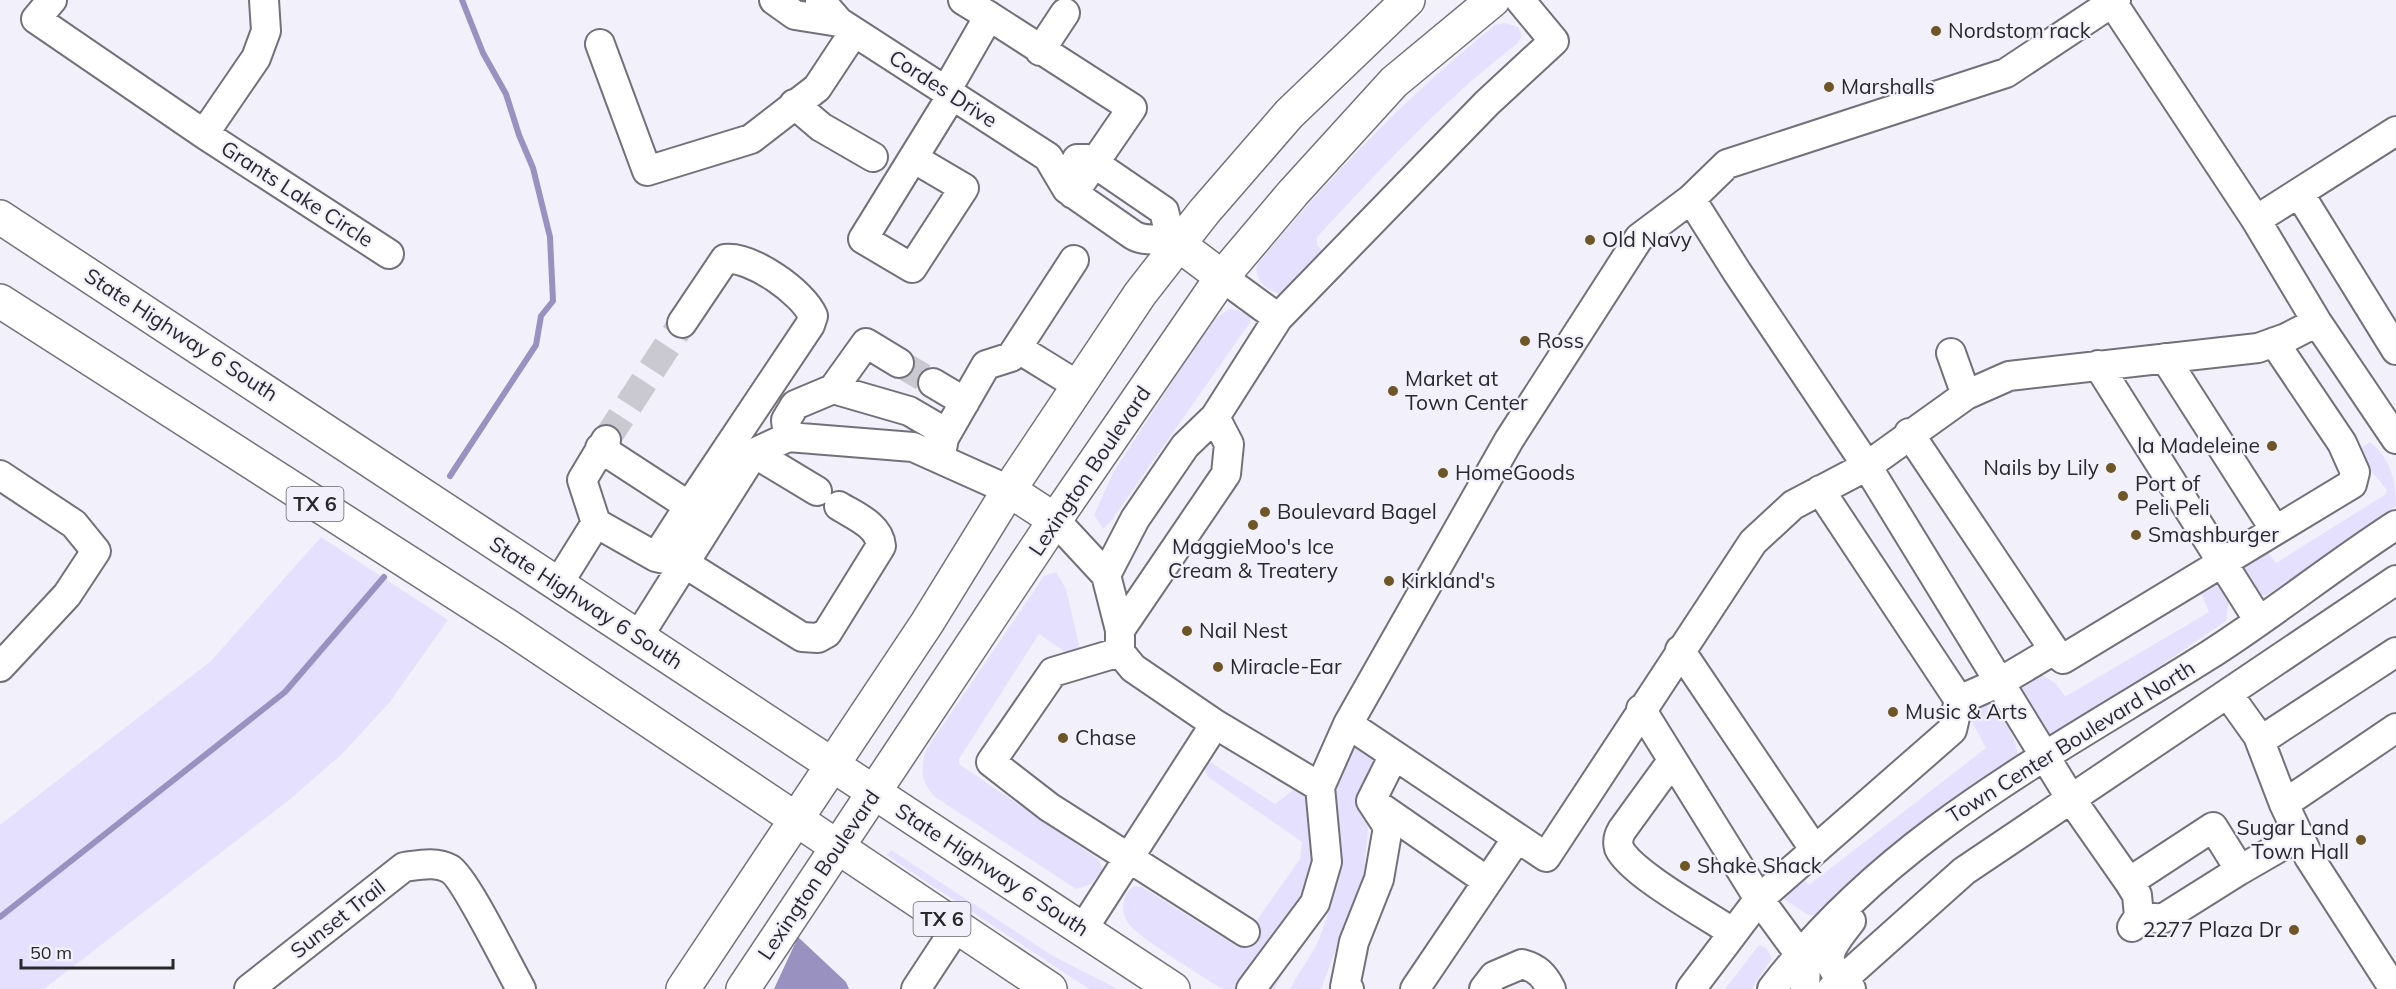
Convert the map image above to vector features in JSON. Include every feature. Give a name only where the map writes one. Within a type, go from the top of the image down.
[{"type":"main road","points":[[683,989],[927,623],[1077,385],[1174,242],[1289,114],[1408,0]]},
{"type":"main road","name":"Lexington Boulevard","points":[[743,989],[1055,520],[1222,277],[1293,193],[1394,82],[1494,0]]},
{"type":"main road","name":"State Highway 6 South","points":[[0,217],[1173,989]]},
{"type":"main road","points":[[1174,242],[1222,277]]},
{"type":"main road","name":"TX 6","points":[[0,301],[497,619],[1050,989]]},
{"type":"main road","points":[[1009,490],[1055,520]]},
{"type":"street","name":"Grants Lake Circle","points":[[52,0],[36,20],[204,134],[389,254]]},
{"type":"street","name":"Grants Lake Circle","points":[[204,134],[256,58],[266,31],[264,0]]},
{"type":"street","name":"Cordes Drive","points":[[774,0],[795,15],[846,27]]},
{"type":"street","name":"Cordes Drive","points":[[820,0],[846,27],[1048,157],[1067,189],[1074,194],[1142,240],[1174,242],[1164,211],[1088,159],[1048,157]]},
{"type":"street","points":[[963,0],[1132,108],[1074,194]]},
{"type":"street","points":[[1106,575],[1135,519],[1185,446],[1215,417],[1278,318],[1487,103],[1554,41],[1520,0]]},
{"type":"street","points":[[1251,989],[1315,903],[1327,862],[1320,787],[1348,724],[1509,440],[1639,238],[1691,199],[1726,164],[2006,73],[2114,1],[2256,220],[2317,322],[2391,423],[2342,443]]},
{"type":"street","points":[[1040,51],[1065,13]]},
{"type":"street","points":[[913,158],[989,16]]},
{"type":"street","points":[[600,44],[647,171],[751,138],[817,88],[846,27]]},
{"type":"street","points":[[794,104],[821,127],[873,158]]},
{"type":"street","points":[[2256,220],[2396,131]]},
{"type":"street","points":[[2299,193],[2396,350]]},
{"type":"street","points":[[1691,199],[1867,466],[2071,799],[2129,882],[2137,895],[2144,921],[2299,836]]},
{"type":"street","points":[[656,557],[810,325],[813,316],[809,306],[791,288],[745,261],[725,259],[682,323]]},
{"type":"street","points":[[942,449],[986,365],[1011,357],[1074,260]]},
{"type":"street","points":[[1222,277],[1278,318]]},
{"type":"street","points":[[1348,724],[1546,857],[1753,542],[1793,505],[1867,466],[1909,433],[1966,395],[2010,376],[2258,348],[2317,322]]},
{"type":"street","points":[[1909,433],[2054,650],[2063,659],[2352,484],[2355,472],[2342,443],[2274,342]]},
{"type":"street","points":[[638,637],[754,453],[790,425],[795,405],[833,389],[867,343],[899,363]]},
{"type":"street","points":[[1017,348],[1077,385]]},
{"type":"street","points":[[1951,353],[1966,395]]},
{"type":"street","points":[[2164,358],[2275,530]]},
{"type":"street","points":[[2098,365],[2259,621]]},
{"type":"street","points":[[933,383],[965,402]]},
{"type":"street","points":[[833,389],[909,411],[933,425],[942,449]]},
{"type":"street","points":[[763,396],[790,425],[912,447],[942,449],[1009,490]]},
{"type":"street","points":[[1215,417],[1229,444],[1226,474],[1120,641],[1053,672],[991,762],[1048,807],[1245,932]]},
{"type":"street","points":[[689,506],[603,444],[582,480],[596,523],[656,557],[684,563],[802,637],[818,638],[827,633],[881,546],[880,537],[874,528],[754,453]]},
{"type":"street","points":[[0,475],[74,524],[96,551],[67,595],[0,667]]},
{"type":"street","points":[[1691,989],[1732,932],[1759,900],[1814,849],[1952,730],[1959,700],[1820,490]]},
{"type":"street","points":[[1055,520],[1106,575],[1120,641],[1133,668],[1215,724],[1320,787]]},
{"type":"street","points":[[558,584],[596,523]]},
{"type":"street","name":"Town Center Boulevard North","points":[[1772,989],[1833,918],[1946,820],[2044,754],[2208,656],[2396,525]]},
{"type":"street","name":"Town Center Boulevard North","points":[[1841,986],[1964,871],[2396,580]]},
{"type":"street","points":[[1680,650],[1814,849]]},
{"type":"street","points":[[1959,700],[2000,682],[2054,650]]},
{"type":"street","points":[[2260,741],[2396,652]]},
{"type":"street","points":[[2228,694],[2260,741],[2284,804],[2309,857],[2394,989]]},
{"type":"street","points":[[1641,710],[1759,900],[1801,953],[1806,963],[1805,989]]},
{"type":"street","points":[[1083,929],[1215,724]]},
{"type":"street","points":[[2284,804],[2396,728]]},
{"type":"street","points":[[1668,753],[1618,838],[1619,848],[1636,868],[1732,932]]},
{"type":"street","points":[[1371,801],[1394,756]]},
{"type":"street","points":[[1371,801],[1487,881]]},
{"type":"street","points":[[1349,989],[1346,987],[1354,942],[1379,879],[1388,827],[1371,801]]},
{"type":"street","points":[[2129,882],[2213,827],[2240,870]]},
{"type":"street","points":[[1415,989],[1517,838]]},
{"type":"street","name":"Sunset Trail","points":[[249,989],[404,867],[432,864],[451,869],[466,889],[521,989]]},
{"type":"street","points":[[1841,986],[1831,969],[1829,957],[1831,945],[1851,922],[1880,876]]},
{"type":"street","points":[[916,989],[956,928]]},
{"type":"street","points":[[1484,989],[1494,976],[1522,964],[1533,967],[1543,975],[1551,989]]},
{"type":"shaded area","points":[[1505,23],[1518,27],[1522,36],[1518,43],[1438,111],[1317,237],[1317,245],[1324,252],[1285,295],[1264,285],[1256,271],[1257,265],[1341,169],[1431,80],[1495,25]]},
{"type":"shaded area","points":[[1229,309],[1238,310],[1250,317],[1251,321],[1111,521],[1103,529],[1094,515],[1113,473],[1211,322]]},
{"type":"shaded area","points":[[2370,442],[2383,456],[2391,471],[2396,506],[2319,561],[2266,595],[2260,595],[2245,578],[2239,561],[2267,551],[2276,563],[2386,494],[2387,490],[2361,455],[2360,449]]},
{"type":"shaded area","points":[[321,537],[448,620],[389,703],[340,756],[289,800],[44,989],[0,989],[0,825],[211,661]]},
{"type":"shaded area","points":[[1056,572],[1066,589],[1081,654],[1070,655],[1039,634],[959,759],[959,764],[1098,859],[1103,870],[1091,884],[1076,889],[935,797],[924,781],[923,775],[926,750],[1044,576]]},
{"type":"shaded area","points":[[2215,576],[2229,599],[2226,621],[2047,743],[2008,679],[2037,671],[2056,684],[2065,696],[2068,695],[2209,612],[2200,591]]},
{"type":"shaded area","points":[[1983,704],[1996,711],[2007,725],[2015,742],[2018,757],[1820,915],[1808,915],[1781,897],[1795,867],[1809,885],[1986,748],[1969,716],[1970,711]]},
{"type":"shaded area","points":[[1361,745],[1374,755],[1364,874],[1321,989],[1290,989],[1315,947],[1326,920],[1336,878],[1337,817],[1331,773],[1353,748]]},
{"type":"shaded area","points":[[1207,760],[1275,804],[1293,790],[1307,788],[1324,866],[1300,943],[1274,989],[1224,989],[1217,986],[1144,938],[1125,918],[1123,908],[1127,893],[1134,886],[1142,887],[1238,947],[1300,859],[1302,842],[1208,777],[1203,765]]},
{"type":"shaded area","points":[[891,850],[1053,956],[1118,989],[1089,989],[901,865],[887,855]]},
{"type":"shaded area","points":[[798,937],[846,982],[849,989],[774,989]]},
{"type":"shaded area","points":[[1759,945],[1766,948],[1772,958],[1752,989],[1725,989]]},
{"type":"waterway","points":[[450,476],[536,345],[541,316],[553,301],[550,237],[533,168],[519,135],[506,94],[483,53],[462,0]]},
{"type":"waterway","points":[[0,917],[285,692],[384,577]]},
{"type":"tunnel","points":[[606,440],[682,323]]},
{"type":"tunnel","points":[[899,363],[933,383]]},
{"type":"place","name":"Nordstom rack","points":[[1936,31]]},
{"type":"place","name":"Marshalls","points":[[1829,87]]},
{"type":"place","name":"Old Navy","points":[[1590,240]]},
{"type":"place","name":"Ross","points":[[1525,341]]},
{"type":"place","name":"Market at Town Center","points":[[1393,391]]},
{"type":"place","name":"la Madeleine","points":[[2272,446]]},
{"type":"place","name":"Nails by Lily","points":[[2111,468]]},
{"type":"place","name":"HomeGoods","points":[[1443,473]]},
{"type":"place","name":"Port of Peli Peli","points":[[2123,496]]},
{"type":"place","name":"Boulevard Bagel","points":[[1265,512]]},
{"type":"place","name":"MaggieMoo's Ice Cream & Treatery","points":[[1253,525]]},
{"type":"place","name":"Smashburger","points":[[2136,535]]},
{"type":"place","name":"Kirkland's","points":[[1389,581]]},
{"type":"place","name":"Nail Nest","points":[[1187,631]]},
{"type":"place","name":"Miracle-Ear","points":[[1218,667]]},
{"type":"place","name":"Music & Arts","points":[[1893,712]]},
{"type":"place","name":"Chase","points":[[1063,738]]},
{"type":"place","name":"Sugar Land Town Hall","points":[[2361,840]]},
{"type":"place","name":"Shake Shack","points":[[1685,866]]},
{"type":"place","name":"2277 Plaza Dr","points":[[2294,930]]}]
